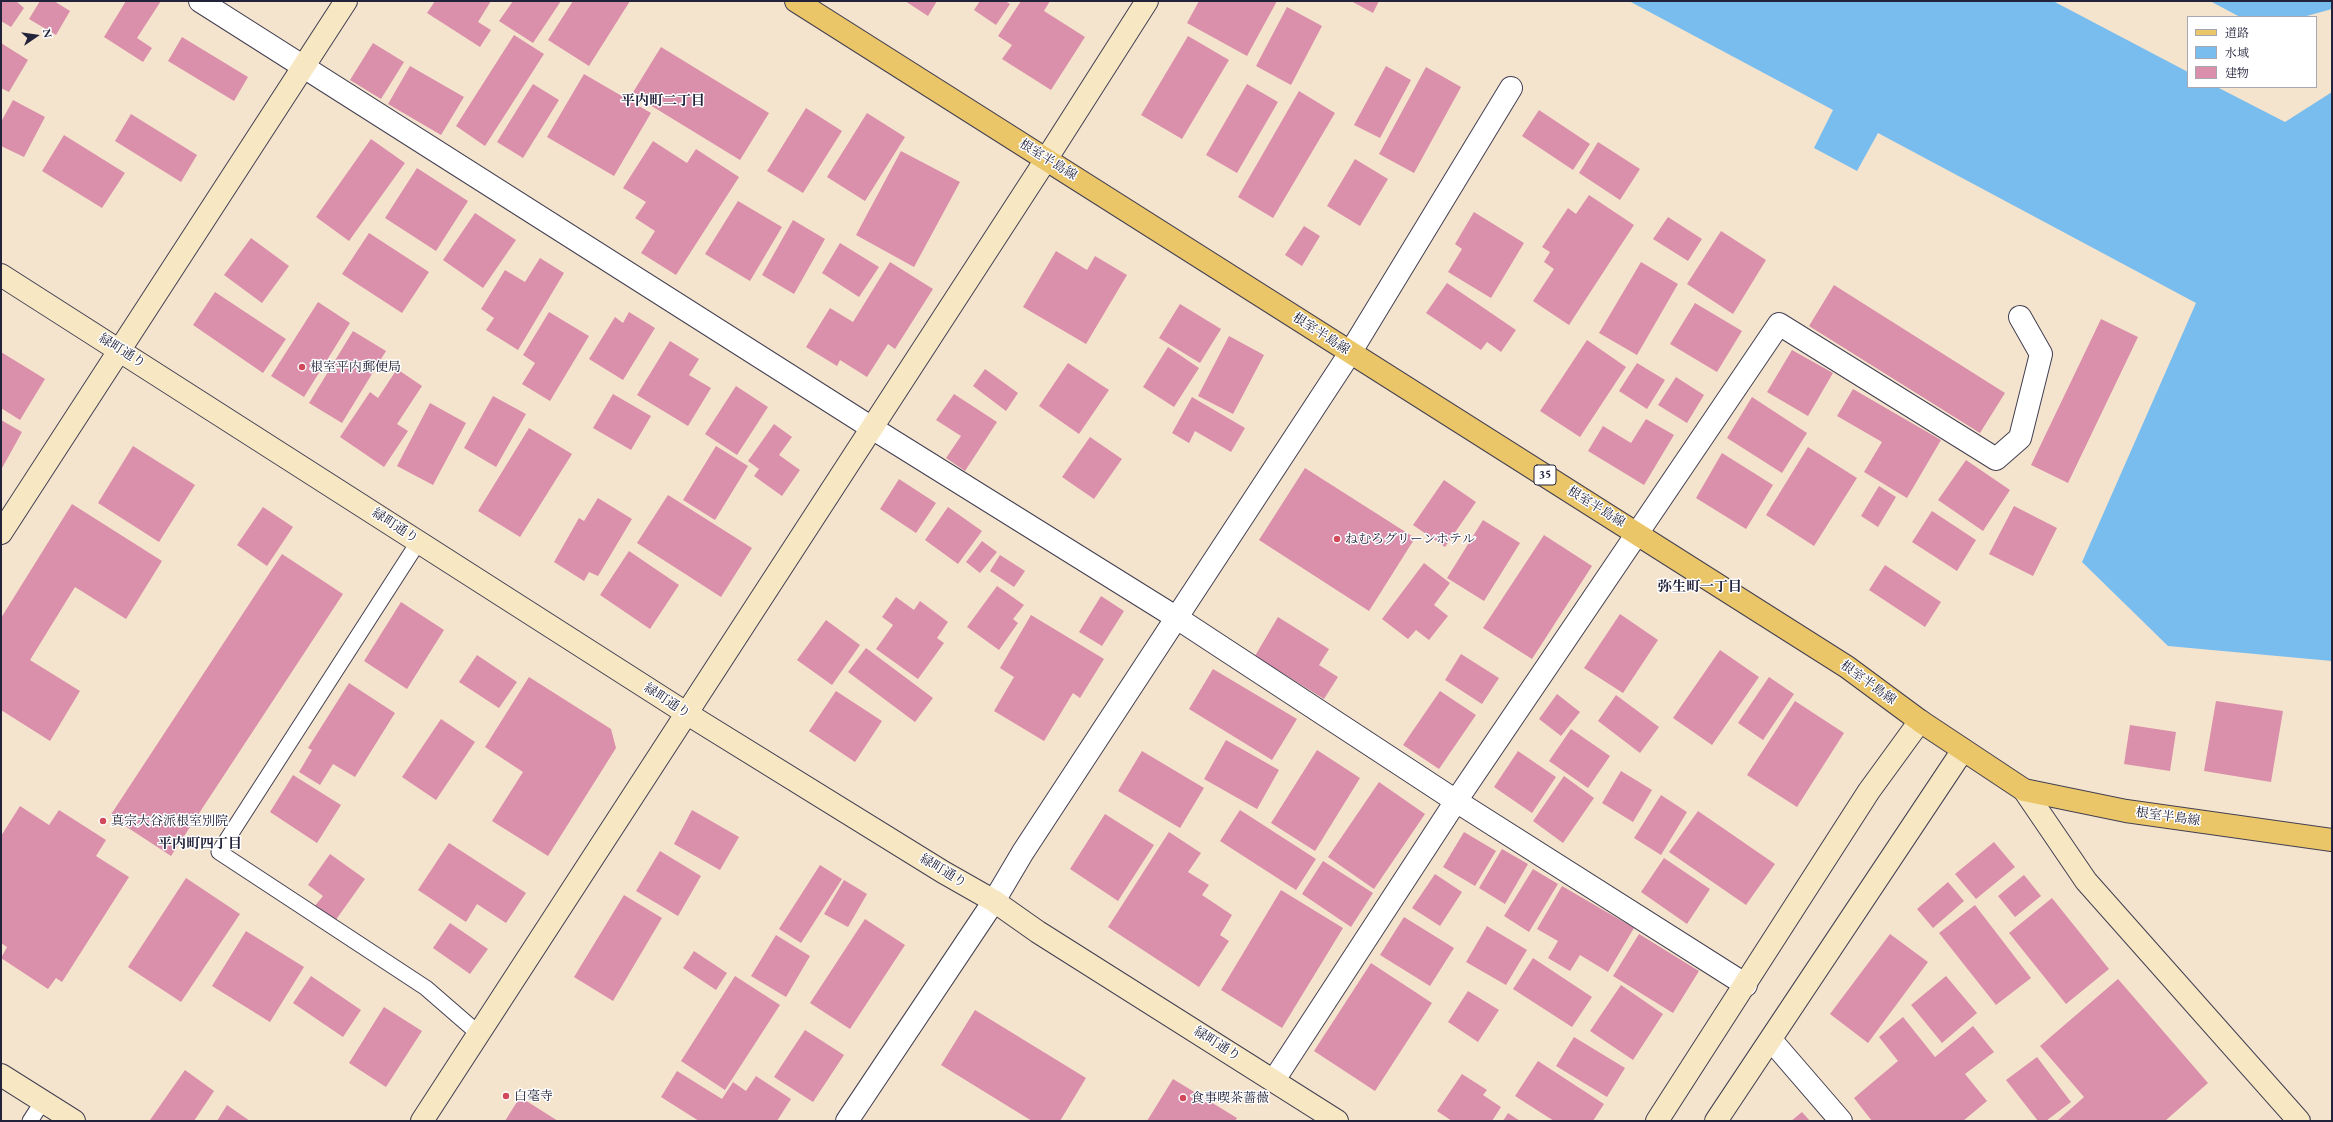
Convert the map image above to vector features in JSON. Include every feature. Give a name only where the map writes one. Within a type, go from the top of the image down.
[{"type":"main road","name":"根室半島線","points":[[796,1],[977,117],[1047,158],[1350,353],[1847,667],[1920,721],[2024,790],[2126,811],[2332,840]]},
{"type":"street","points":[[200,1],[872,428],[1177,618],[1456,801],[1746,985]]},
{"type":"street","points":[[1,533],[346,1]]},
{"type":"street","points":[[422,1121],[686,712],[1047,158],[1147,1]]},
{"type":"street","points":[[847,1121],[994,901],[1023,852],[1350,353],[1511,88]]},
{"type":"street","name":"緑町通り","points":[[1,275],[686,712],[943,872],[994,901],[1038,932],[1337,1121]]},
{"type":"street","points":[[1274,1080],[1456,801],[1779,324],[1996,459],[2020,438],[2041,354],[2020,317]]},
{"type":"street","points":[[1657,1121],[1746,985],[1869,791],[1920,721]]},
{"type":"street","points":[[1716,1121],[1963,750]]},
{"type":"street","points":[[2024,790],[2086,881],[2299,1121]]},
{"type":"street","points":[[1770,1040],[1841,1121]]},
{"type":"street","points":[[1,1075],[74,1121]]},
{"type":"lane","points":[[419,541],[219,852],[426,988],[479,1034]]},
{"type":"lane","points":[[30,1121],[43,1101]]},
{"type":"water","points":[[1629,1],[2332,1],[2332,661],[2168,646],[2082,562],[2196,303],[1878,133],[1857,171],[1814,148],[1833,110]]},
{"type":"pier","points":[[2053,1],[2210,1],[2238,16],[2187,16],[2187,71]]},
{"type":"pier","points":[[2332,9],[2332,92],[2285,122],[2219,88],[2317,88],[2317,16],[2307,16]]},
{"type":"building","points":[[1,1],[16,1],[24,8],[11,27],[1,21]]},
{"type":"building","points":[[40,1],[54,1],[70,11],[56,35],[29,19]]},
{"type":"building","points":[[126,1],[161,1],[137,38],[152,48],[143,62],[104,37]]},
{"type":"building","points":[[435,1],[491,1],[478,22],[491,30],[480,47],[427,13]]},
{"type":"building","points":[[513,1],[561,1],[533,43],[499,21]]},
{"type":"building","points":[[573,1],[630,1],[589,66],[548,40]]},
{"type":"building","points":[[905,1],[937,1],[928,16]]},
{"type":"building","points":[[980,1],[1005,1],[1010,4],[996,25],[974,10]]},
{"type":"building","points":[[1021,1],[1050,1],[1044,11],[1085,37],[1051,90],[1002,59],[1012,45],[998,36]]},
{"type":"building","points":[[1199,1],[1277,1],[1247,56],[1187,23]]},
{"type":"building","points":[[1351,1],[1379,1],[1373,13]]},
{"type":"building","points":[[1287,7],[1322,26],[1291,85],[1256,66]]},
{"type":"building","points":[[514,35],[544,54],[485,146],[456,126]]},
{"type":"building","points":[[1188,36],[1229,60],[1182,139],[1141,115]]},
{"type":"building","points":[[182,37],[248,77],[234,101],[168,61]]},
{"type":"building","points":[[1,43],[28,60],[9,92],[1,88]]},
{"type":"building","points":[[373,43],[404,62],[381,99],[350,80]]},
{"type":"building","points":[[661,47],[769,113],[740,160],[632,94]]},
{"type":"building","points":[[410,66],[464,97],[441,135],[388,104]]},
{"type":"building","points":[[1386,66],[1411,80],[1380,138],[1354,125]]},
{"type":"building","points":[[1426,67],[1461,87],[1414,173],[1379,154]]},
{"type":"building","points":[[584,74],[651,113],[614,176],[547,137]]},
{"type":"building","points":[[533,84],[559,100],[523,158],[497,142]]},
{"type":"building","points":[[1247,84],[1278,102],[1237,173],[1206,155]]},
{"type":"building","points":[[1299,91],[1335,113],[1273,218],[1238,197]]},
{"type":"building","points":[[13,100],[45,117],[24,157],[1,146],[1,122]]},
{"type":"building","points":[[806,108],[842,131],[803,193],[767,171]]},
{"type":"building","points":[[1539,110],[1590,144],[1573,170],[1522,136]]},
{"type":"building","points":[[867,113],[905,137],[865,201],[827,177]]},
{"type":"building","points":[[131,114],[197,155],[181,182],[115,141]]},
{"type":"building","points":[[64,135],[125,173],[102,208],[42,171]]},
{"type":"building","points":[[371,139],[405,163],[349,241],[316,217]]},
{"type":"building","points":[[653,141],[687,163],[696,149],[739,177],[676,275],[641,253],[655,231],[635,218],[646,202],[623,188]]},
{"type":"building","points":[[1598,142],[1640,169],[1620,200],[1579,173]]},
{"type":"building","points":[[901,151],[960,182],[914,267],[856,235]]},
{"type":"building","points":[[1355,159],[1388,179],[1360,226],[1327,206]]},
{"type":"building","points":[[417,168],[468,201],[436,251],[385,218]]},
{"type":"building","points":[[1589,195],[1634,225],[1569,325],[1533,301],[1554,269],[1544,262],[1550,252],[1542,247],[1568,208],[1576,214]]},
{"type":"building","points":[[738,201],[782,227],[750,281],[705,254]]},
{"type":"building","points":[[1474,212],[1524,243],[1491,298],[1448,272],[1462,249],[1455,244]]},
{"type":"building","points":[[475,213],[516,240],[483,288],[443,260]]},
{"type":"building","points":[[1668,217],[1702,239],[1688,261],[1653,239]]},
{"type":"building","points":[[793,220],[825,239],[794,294],[762,275]]},
{"type":"building","points":[[1304,226],[1320,236],[1302,266],[1285,255]]},
{"type":"building","points":[[1721,231],[1766,260],[1733,314],[1687,284]]},
{"type":"building","points":[[369,233],[429,272],[402,313],[342,274]]},
{"type":"building","points":[[251,238],[289,266],[262,303],[224,275]]},
{"type":"building","points":[[840,243],[879,267],[859,297],[822,273]]},
{"type":"building","points":[[1056,251],[1087,270],[1095,256],[1127,275],[1086,344],[1023,307]]},
{"type":"building","points":[[540,258],[564,273],[518,350],[486,330],[494,318],[481,309],[505,270],[525,282]]},
{"type":"building","points":[[890,262],[933,289],[895,349],[888,344],[867,377],[840,360],[837,366],[806,347],[830,308],[853,322]]},
{"type":"building","points":[[1641,262],[1678,284],[1637,355],[1599,333]]},
{"type":"building","points":[[1447,283],[1516,330],[1501,352],[1487,342],[1481,350],[1426,313]]},
{"type":"building","points":[[1834,285],[2005,393],[1980,433],[1809,326]]},
{"type":"building","points":[[215,292],[286,339],[263,373],[193,325]]},
{"type":"building","points":[[318,302],[350,323],[304,397],[271,376]]},
{"type":"building","points":[[1695,303],[1742,331],[1717,372],[1670,344]]},
{"type":"building","points":[[1180,304],[1221,329],[1200,363],[1159,338]]},
{"type":"building","points":[[549,312],[589,336],[550,401],[522,384],[535,363],[523,355]]},
{"type":"building","points":[[629,312],[655,328],[623,380],[589,359],[615,317],[623,323]]},
{"type":"building","points":[[2101,319],[2138,337],[2068,483],[2031,465]]},
{"type":"building","points":[[353,331],[386,351],[342,423],[309,403]]},
{"type":"building","points":[[1229,336],[1264,355],[1233,414],[1198,396]]},
{"type":"building","points":[[1587,340],[1626,367],[1580,437],[1540,411]]},
{"type":"building","points":[[670,341],[699,359],[689,375],[711,388],[688,426],[637,395]]},
{"type":"building","points":[[1168,347],[1199,368],[1174,407],[1143,387]]},
{"type":"building","points":[[1792,350],[1833,373],[1808,416],[1767,392]]},
{"type":"building","points":[[1,352],[45,379],[20,420],[1,408]]},
{"type":"building","points":[[1068,363],[1109,390],[1079,434],[1039,406]]},
{"type":"building","points":[[1637,363],[1665,380],[1647,409],[1619,391]]},
{"type":"building","points":[[397,369],[422,386],[397,424],[408,431],[384,467],[340,437],[370,392],[378,398]]},
{"type":"building","points":[[985,369],[1018,393],[1006,411],[973,386]]},
{"type":"building","points":[[1676,377],[1704,395],[1687,423],[1658,405]]},
{"type":"building","points":[[736,386],[768,407],[737,455],[705,434]]},
{"type":"building","points":[[1853,389],[1941,440],[1907,498],[1864,472],[1882,442],[1837,416]]},
{"type":"building","points":[[613,394],[651,416],[631,450],[593,428]]},
{"type":"building","points":[[954,394],[997,422],[965,471],[946,458],[961,436],[936,420]]},
{"type":"building","points":[[493,396],[526,414],[496,467],[464,448]]},
{"type":"building","points":[[1192,397],[1245,428],[1231,452],[1195,431],[1189,443],[1172,433]]},
{"type":"building","points":[[1752,397],[1807,433],[1782,473],[1727,438]]},
{"type":"building","points":[[430,403],[466,423],[433,485],[397,466]]},
{"type":"building","points":[[1646,419],[1674,435],[1644,485],[1588,451],[1603,426],[1631,443]]},
{"type":"building","points":[[1,420],[22,432],[1,470]]},
{"type":"building","points":[[774,424],[792,437],[779,455],[800,470],[782,496],[754,476],[759,469],[748,461]]},
{"type":"building","points":[[529,428],[572,454],[520,537],[478,511]]},
{"type":"building","points":[[1090,437],[1122,459],[1094,499],[1062,477]]},
{"type":"building","points":[[133,446],[195,485],[159,542],[98,503]]},
{"type":"building","points":[[716,446],[748,466],[715,520],[683,500]]},
{"type":"building","points":[[1808,447],[1857,478],[1814,546],[1766,515]]},
{"type":"building","points":[[1722,453],[1773,485],[1746,529],[1696,498]]},
{"type":"building","points":[[1966,460],[2010,490],[1983,531],[1938,500]]},
{"type":"building","name":"ねむろグリーンホテル","points":[[1305,468],[1415,538],[1369,611],[1259,540]]},
{"type":"building","points":[[899,479],[936,503],[916,533],[880,509]]},
{"type":"building","points":[[1444,480],[1476,502],[1445,547],[1413,525]]},
{"type":"building","points":[[1879,486],[1896,497],[1878,527],[1861,516]]},
{"type":"building","points":[[668,495],[752,548],[721,597],[637,543]]},
{"type":"building","points":[[598,498],[632,519],[598,576],[589,572],[584,581],[554,562],[579,518],[584,521]]},
{"type":"building","points":[[72,504],[162,561],[126,619],[75,587],[30,660],[80,691],[50,741],[1,710],[1,618]]},
{"type":"building","points":[[2014,506],[2057,528],[2033,576],[1989,554]]},
{"type":"building","points":[[263,507],[293,527],[267,566],[237,545]]},
{"type":"building","points":[[948,507],[982,531],[958,564],[925,540]]},
{"type":"building","points":[[1932,511],[1976,540],[1957,571],[1912,542]]},
{"type":"building","points":[[1483,520],[1520,543],[1484,601],[1447,578]]},
{"type":"building","points":[[1544,535],[1592,566],[1532,659],[1483,628]]},
{"type":"building","points":[[982,541],[997,552],[980,573],[966,562]]},
{"type":"building","points":[[629,551],[679,585],[650,629],[600,595]]},
{"type":"building","points":[[282,554],[343,594],[171,856],[110,816]]},
{"type":"building","points":[[1000,555],[1025,571],[1014,587],[990,571]]},
{"type":"building","points":[[1424,563],[1450,583],[1434,605],[1448,616],[1429,640],[1416,630],[1408,639],[1382,619]]},
{"type":"building","points":[[1885,565],[1941,602],[1925,627],[1869,590]]},
{"type":"building","points":[[997,586],[1024,605],[1013,619],[1018,623],[999,650],[967,627]]},
{"type":"building","points":[[1101,596],[1124,611],[1102,646],[1079,632]]},
{"type":"building","points":[[896,597],[914,610],[920,601],[948,622],[937,638],[944,643],[918,679],[876,649],[893,625],[882,617]]},
{"type":"building","points":[[401,602],[444,630],[407,689],[364,661]]},
{"type":"building","points":[[1620,614],[1658,640],[1623,693],[1584,668]]},
{"type":"building","points":[[1031,615],[1104,659],[1080,698],[1073,693],[1044,741],[994,711],[1014,677],[1000,668]]},
{"type":"building","points":[[1278,617],[1329,649],[1319,665],[1338,677],[1324,699],[1255,656]]},
{"type":"building","points":[[826,620],[860,645],[832,685],[797,660]]},
{"type":"building","points":[[866,648],[933,698],[915,722],[848,672]]},
{"type":"building","points":[[1720,650],[1759,677],[1712,745],[1673,718]]},
{"type":"building","points":[[1461,654],[1499,678],[1482,704],[1445,680]]},
{"type":"building","points":[[477,655],[517,682],[499,708],[459,682]]},
{"type":"building","points":[[1213,669],[1297,719],[1272,760],[1189,709]]},
{"type":"building","points":[[529,677],[611,729],[616,748],[548,856],[492,821],[523,772],[485,747]]},
{"type":"building","points":[[1769,677],[1794,694],[1763,740],[1738,723]]},
{"type":"building","points":[[349,683],[395,713],[355,777],[333,764],[320,785],[299,772],[312,750],[308,748]]},
{"type":"building","points":[[836,691],[882,721],[855,762],[809,731]]},
{"type":"building","points":[[1440,691],[1476,715],[1439,769],[1403,745]]},
{"type":"building","points":[[1557,694],[1580,712],[1561,736],[1539,719]]},
{"type":"building","points":[[1616,695],[1659,727],[1640,753],[1598,721]]},
{"type":"building","points":[[1795,701],[1844,733],[1797,807],[1747,775]]},
{"type":"building","points":[[2216,701],[2283,711],[2271,782],[2204,771]]},
{"type":"building","points":[[441,719],[475,742],[436,800],[402,777]]},
{"type":"building","points":[[2130,725],[2176,732],[2170,771],[2124,764]]},
{"type":"building","points":[[1571,729],[1610,756],[1588,788],[1549,761]]},
{"type":"building","points":[[1226,740],[1279,770],[1257,809],[1204,779]]},
{"type":"building","points":[[1317,750],[1360,778],[1315,851],[1271,823]]},
{"type":"building","points":[[1142,751],[1204,788],[1180,828],[1118,791]]},
{"type":"building","points":[[1518,751],[1556,777],[1532,813],[1494,787]]},
{"type":"building","points":[[1621,771],[1652,790],[1633,822],[1602,803]]},
{"type":"building","points":[[293,775],[341,805],[317,843],[270,812]]},
{"type":"building","points":[[1564,776],[1594,798],[1563,843],[1533,821]]},
{"type":"building","points":[[1379,782],[1425,814],[1374,889],[1328,857]]},
{"type":"building","points":[[1661,795],[1687,812],[1661,855],[1634,838]]},
{"type":"building","points":[[20,806],[49,825],[59,810],[106,840],[96,856],[129,877],[62,982],[56,978],[48,989],[1,958],[7,947],[1,943],[1,836]]},
{"type":"building","points":[[692,810],[739,837],[720,870],[674,844]]},
{"type":"building","points":[[1240,810],[1316,859],[1296,890],[1220,841]]},
{"type":"building","points":[[1698,811],[1775,864],[1746,905],[1669,852]]},
{"type":"building","points":[[1105,814],[1154,845],[1118,901],[1070,869]]},
{"type":"building","points":[[1169,832],[1201,853],[1188,872],[1209,885],[1202,895],[1232,915],[1220,935],[1229,941],[1199,987],[1108,927]]},
{"type":"building","points":[[1464,832],[1496,851],[1475,886],[1443,867]]},
{"type":"building","points":[[1994,842],[2015,867],[1976,899],[1955,874]]},
{"type":"building","points":[[449,843],[526,893],[506,923],[477,904],[466,922],[418,890]]},
{"type":"building","points":[[1502,849],[1528,864],[1505,904],[1479,888]]},
{"type":"building","points":[[660,851],[701,876],[678,916],[636,891]]},
{"type":"building","points":[[330,854],[365,879],[335,921],[314,907],[323,896],[308,885]]},
{"type":"building","points":[[1664,858],[1710,889],[1687,924],[1641,892]]},
{"type":"building","points":[[1323,861],[1373,893],[1351,927],[1302,894]]},
{"type":"building","points":[[820,865],[842,879],[801,943],[779,929]]},
{"type":"building","points":[[1533,869],[1558,884],[1529,932],[1504,916]]},
{"type":"building","points":[[1435,874],[1462,892],[1440,926],[1412,908]]},
{"type":"building","points":[[2024,875],[2041,896],[2015,917],[1998,896]]},
{"type":"building","points":[[186,878],[240,914],[181,1002],[128,967]]},
{"type":"building","points":[[844,880],[867,894],[848,927],[824,914]]},
{"type":"building","points":[[1948,882],[1964,901],[1933,928],[1917,909]]},
{"type":"building","points":[[1562,886],[1634,928],[1608,972],[1580,955],[1570,971],[1548,958],[1558,941],[1537,929]]},
{"type":"building","points":[[1281,890],[1343,928],[1282,1028],[1221,990]]},
{"type":"building","points":[[624,895],[662,918],[613,1001],[574,977]]},
{"type":"building","points":[[2052,898],[2109,969],[2066,1004],[2009,933]]},
{"type":"building","points":[[1975,905],[2031,978],[1996,1005],[1939,933]]},
{"type":"building","points":[[1404,917],[1454,948],[1430,986],[1380,955]]},
{"type":"building","points":[[865,919],[905,945],[850,1029],[810,1003]]},
{"type":"building","points":[[450,923],[488,949],[470,974],[433,948]]},
{"type":"building","points":[[1487,926],[1527,950],[1506,985],[1466,962]]},
{"type":"building","points":[[246,931],[304,967],[270,1022],[212,986]]},
{"type":"building","points":[[1639,934],[1699,971],[1673,1013],[1613,976]]},
{"type":"building","points":[[1890,934],[1928,962],[1868,1043],[1830,1014]]},
{"type":"building","points":[[776,935],[810,956],[786,997],[751,976]]},
{"type":"building","points":[[694,951],[727,973],[716,990],[683,968]]},
{"type":"building","points":[[1533,958],[1592,997],[1572,1027],[1513,989]]},
{"type":"building","points":[[1371,963],[1432,1003],[1375,1091],[1314,1051]]},
{"type":"building","points":[[311,976],[361,1010],[343,1037],[293,1003]]},
{"type":"building","points":[[735,976],[780,1005],[725,1090],[681,1061]]},
{"type":"building","points":[[1946,976],[1977,1013],[1942,1043],[1911,1005]]},
{"type":"building","points":[[2118,979],[2208,1083],[2165,1121],[2057,1121],[2084,1097],[2040,1046]]},
{"type":"building","points":[[1621,985],[1663,1014],[1633,1060],[1590,1031]]},
{"type":"building","points":[[1468,991],[1499,1010],[1478,1042],[1448,1022]]},
{"type":"building","points":[[384,1007],[422,1031],[386,1087],[349,1063]]},
{"type":"building","points":[[975,1010],[1086,1078],[1060,1121],[1032,1121],[941,1065]]},
{"type":"building","points":[[1903,1017],[1935,1057],[1973,1026],[1994,1052],[1965,1074],[1987,1101],[1963,1121],[1872,1121],[1854,1098],[1898,1061],[1879,1037]]},
{"type":"building","points":[[805,1030],[844,1055],[813,1102],[774,1077]]},
{"type":"building","points":[[1574,1037],[1625,1068],[1607,1097],[1556,1066]]},
{"type":"building","points":[[2037,1057],[2071,1102],[2046,1121],[2038,1121],[2006,1080]]},
{"type":"building","points":[[1538,1061],[1604,1104],[1593,1121],[1554,1121],[1515,1096]]},
{"type":"building","points":[[185,1070],[214,1091],[194,1121],[150,1120]]},
{"type":"building","points":[[677,1071],[722,1099],[733,1082],[746,1091],[756,1076],[791,1099],[777,1121],[699,1121],[661,1097]]},
{"type":"building","points":[[1462,1074],[1487,1090],[1483,1095],[1501,1107],[1492,1121],[1452,1121],[1437,1111]]},
{"type":"building","name":"食事喫茶薔薇","points":[[1173,1079],[1237,1118],[1235,1121],[1147,1121]]},
{"type":"building","points":[[520,1097],[558,1121],[505,1121]]},
{"type":"building","points":[[227,1105],[250,1121],[217,1121]]},
{"type":"building","points":[[1802,1112],[1810,1121],[1791,1121]]},
{"type":"building","points":[[1508,1113],[1520,1121],[1503,1121]]},
{"type":"place","name":"根室平内郵便局","points":[[302,367]]},
{"type":"place","name":"ねむろグリーンホテル","points":[[1337,539]]},
{"type":"place","name":"真宗大谷派根室別院","points":[[103,821]]},
{"type":"place","name":"白毫寺","points":[[506,1096]]},
{"type":"place","name":"食事喫茶薔薇","points":[[1183,1098]]},
{"type":"district","name":"平内町二丁目","points":[[663,101]]},
{"type":"district","name":"弥生町一丁目","points":[[1700,587]]},
{"type":"district","name":"平内町四丁目","points":[[200,844]]}]
